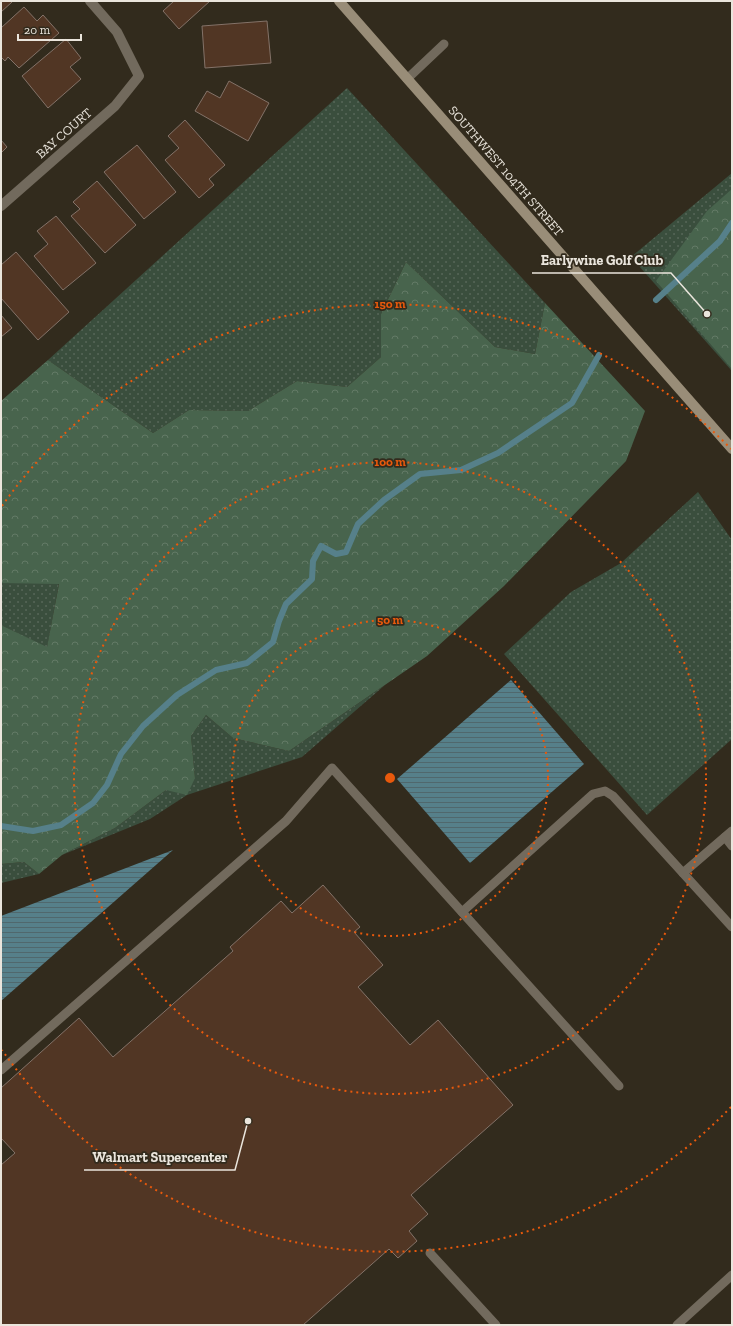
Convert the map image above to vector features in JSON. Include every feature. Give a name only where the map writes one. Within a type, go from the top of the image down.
[{"type":"main road","name":"SOUTHWEST 104TH STREET","points":[[339,1],[732,448]]},
{"type":"street","name":"BAY COURT","points":[[1,206],[115,106],[139,76],[117,32],[90,1]]},
{"type":"lane","points":[[407,79],[444,44]]},
{"type":"lane","points":[[1,1070],[286,821],[332,768],[619,1086]]},
{"type":"lane","points":[[462,912],[594,794],[605,791],[613,796],[732,927]]},
{"type":"lane","points":[[683,873],[732,831]]},
{"type":"lane","points":[[724,837],[732,846]]},
{"type":"lane","points":[[430,1252],[496,1325]]},
{"type":"lane","points":[[677,1325],[732,1275]]},
{"type":"green space","points":[[347,88],[545,303],[535,354],[495,347],[406,262],[381,314],[381,357],[347,387],[297,381],[248,411],[189,410],[153,433],[48,360]]},
{"type":"green space","points":[[732,173],[732,371],[631,257]]},
{"type":"green space","points":[[732,189],[732,369],[656,281],[707,211]]},
{"type":"green space","points":[[406,262],[495,347],[535,354],[545,303],[645,411],[626,461],[504,586],[427,656],[289,751],[233,738],[206,715],[191,736],[195,778],[187,795],[166,790],[115,828],[62,855],[39,874],[24,862],[1,864],[1,625],[47,647],[59,584],[1,583],[1,401],[48,360],[153,433],[189,410],[248,411],[297,381],[347,387],[381,357],[381,314]]},
{"type":"green space","points":[[698,492],[732,540],[732,739],[647,815],[504,654],[571,592],[621,563]]},
{"type":"green space","points":[[1,583],[59,583],[47,648],[1,625]]},
{"type":"green space","points":[[385,685],[302,757],[187,795],[150,819],[62,855],[115,828],[166,790],[195,778],[191,736],[206,715],[233,738],[289,751]]},
{"type":"green space","points":[[24,862],[39,874],[1,883],[1,864]]},
{"type":"water","points":[[511,680],[584,764],[470,863],[397,779]]},
{"type":"water","points":[[173,850],[1,1001],[1,916]]},
{"type":"building","points":[[1,1],[11,1],[12,2],[1,12]]},
{"type":"building","points":[[174,1],[210,1],[179,29],[163,11]]},
{"type":"building","points":[[24,7],[37,21],[43,15],[59,33],[19,68],[8,57],[5,61],[1,57],[1,28]]},
{"type":"building","points":[[267,21],[271,63],[205,68],[202,26]]},
{"type":"building","points":[[66,39],[81,58],[70,67],[81,79],[48,108],[22,76]]},
{"type":"building","points":[[229,81],[269,103],[248,141],[195,111],[207,91],[220,98]]},
{"type":"building","points":[[185,120],[225,165],[209,179],[214,185],[199,198],[165,160],[179,148],[168,136]]},
{"type":"building","points":[[1,140],[7,147],[1,153]]},
{"type":"building","points":[[137,145],[176,192],[144,219],[104,172]]},
{"type":"building","points":[[97,181],[136,225],[105,253],[71,216],[80,209],[73,202]]},
{"type":"building","points":[[56,216],[96,263],[63,290],[34,256],[48,244],[37,231]]},
{"type":"building","points":[[16,252],[69,312],[38,340],[1,298],[1,265]]},
{"type":"building","points":[[1,315],[12,328],[1,337]]},
{"type":"building","points":[[323,885],[360,927],[354,932],[383,965],[358,987],[410,1045],[438,1020],[513,1105],[411,1195],[428,1214],[409,1231],[417,1241],[398,1258],[389,1249],[303,1325],[1,1325],[1,1165],[15,1153],[1,1138],[1,1088],[79,1018],[113,1057],[233,951],[230,947],[281,901],[292,913]]},
{"type":"waterway","points":[[656,300],[720,241],[732,223]]},
{"type":"waterway","points":[[1,826],[33,831],[61,825],[93,803],[107,785],[121,754],[143,726],[177,695],[216,670],[247,663],[273,642],[286,604],[312,579],[313,561],[321,546],[336,554],[346,552],[358,524],[384,500],[420,474],[461,470],[498,453],[572,403],[599,355]]},
{"type":"place","name":"Earlywine Golf Club","points":[[707,314]]},
{"type":"place","name":"Walmart Supercenter","points":[[248,1121]]}]
